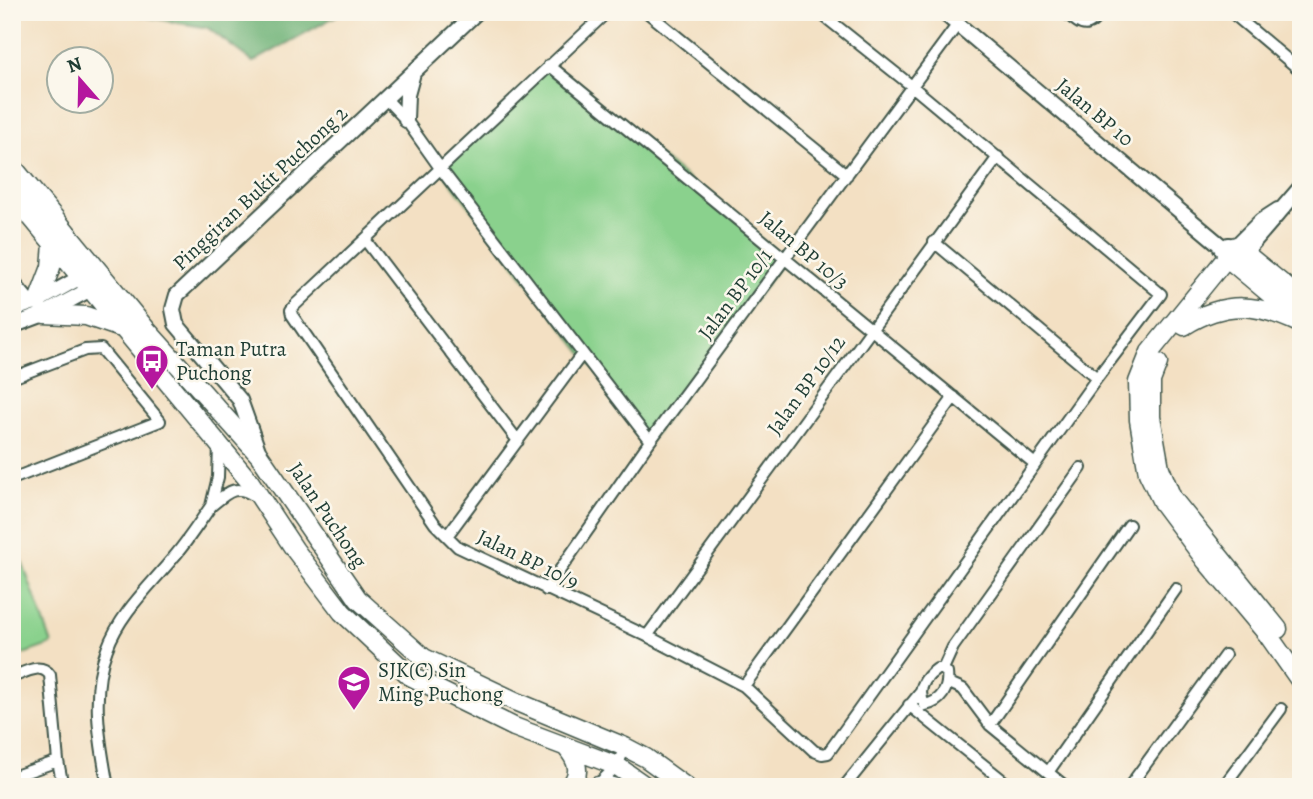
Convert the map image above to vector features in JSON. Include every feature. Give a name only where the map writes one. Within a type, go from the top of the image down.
[{"type":"main road","name":"Jalan Puchong","points":[[12,166],[93,279],[121,329],[219,443],[342,612],[410,677],[514,727],[617,766],[647,787]]},
{"type":"main road","name":"Jalan Puchong","points":[[12,194],[53,244],[155,339],[259,455],[358,599],[424,658],[517,702],[625,747],[646,758],[686,787]]},
{"type":"main road","points":[[53,244],[51,267],[38,306],[86,316],[121,329]]},
{"type":"main road","points":[[1232,253],[1301,299]]},
{"type":"main road","points":[[1232,253],[1301,322]]},
{"type":"main road","points":[[1232,253],[1161,356],[1151,381],[1151,417],[1160,468],[1172,498],[1301,660]]},
{"type":"main road","points":[[1232,253],[1150,352],[1138,382],[1139,420],[1148,472],[1162,502],[1206,561],[1268,635],[1301,682]]},
{"type":"main road","points":[[1184,326],[1205,313],[1240,307],[1252,307],[1301,322]]},
{"type":"main road","points":[[566,747],[575,757],[579,771],[569,787]]},
{"type":"street","name":"Pinggiran Bukit Puchong 2","points":[[259,455],[240,400],[176,324],[173,309],[177,295],[477,12]]},
{"type":"street","points":[[517,441],[366,241],[607,12]]},
{"type":"street","points":[[646,12],[847,175]]},
{"type":"street","points":[[819,12],[1160,291],[1160,298],[1097,378],[1035,464]]},
{"type":"street","name":"Jalan BP 10","points":[[943,12],[1232,253]]},
{"type":"street","points":[[1065,12],[1080,25],[1087,25],[1094,22],[1101,12]]},
{"type":"street","points":[[1231,12],[1301,71]]},
{"type":"street","name":"Jalan BP 10/1","points":[[546,590],[650,441],[958,24]]},
{"type":"street","name":"Jalan BP 10/3","points":[[549,65],[1035,464]]},
{"type":"street","points":[[406,120],[407,95],[413,72]]},
{"type":"street","points":[[386,99],[406,120],[650,441]]},
{"type":"street","name":"Jalan BP 10/12","points":[[647,636],[998,157]]},
{"type":"street","points":[[1232,253],[1261,221],[1282,208],[1301,187]]},
{"type":"street","name":"Jalan BP 10/9","points":[[366,241],[291,310],[292,315],[428,513],[447,536],[458,547],[647,636],[744,686],[814,751],[822,754],[828,753],[1035,464]]},
{"type":"street","points":[[934,242],[1097,378]]},
{"type":"street","points":[[12,279],[38,306]]},
{"type":"street","points":[[12,326],[38,306],[93,279]]},
{"type":"street","points":[[12,310],[38,306]]},
{"type":"street","points":[[12,378],[85,350],[101,349],[160,421],[12,479]]},
{"type":"street","points":[[447,536],[582,354]]},
{"type":"street","points":[[744,686],[954,397]]},
{"type":"street","points":[[211,506],[218,477],[219,443]]},
{"type":"street","points":[[844,787],[920,693],[926,679],[931,673],[943,668],[953,647],[1080,468]]},
{"type":"street","points":[[108,787],[100,739],[98,688],[107,649],[125,614],[176,555],[211,506],[231,491],[246,490],[263,502]]},
{"type":"street","points":[[990,725],[1129,525]]},
{"type":"street","points":[[1049,771],[1176,589]]},
{"type":"street","points":[[1129,787],[1225,655]]},
{"type":"street","points":[[12,677],[38,667],[45,669],[50,675],[63,787]]},
{"type":"street","points":[[920,693],[925,705],[933,703],[943,694],[947,673],[943,668]]},
{"type":"street","points":[[947,682],[963,689],[990,725],[1066,787]]},
{"type":"street","points":[[909,705],[1011,787]]},
{"type":"street","points":[[1223,787],[1280,709]]},
{"type":"street","points":[[602,786],[617,766],[625,747]]},
{"type":"street","points":[[12,777],[58,761]]},
{"type":"green space","points":[[119,12],[343,12],[253,62],[208,28]]},
{"type":"green space","points":[[549,65],[785,259],[650,441],[440,168]]},
{"type":"green space","points":[[12,534],[52,644],[12,658]]},
{"type":"place","name":"Taman Putra Puchong","points":[[152,391]]},
{"type":"place","name":"SJK(C) Sin Ming Puchong","points":[[354,712]]}]
